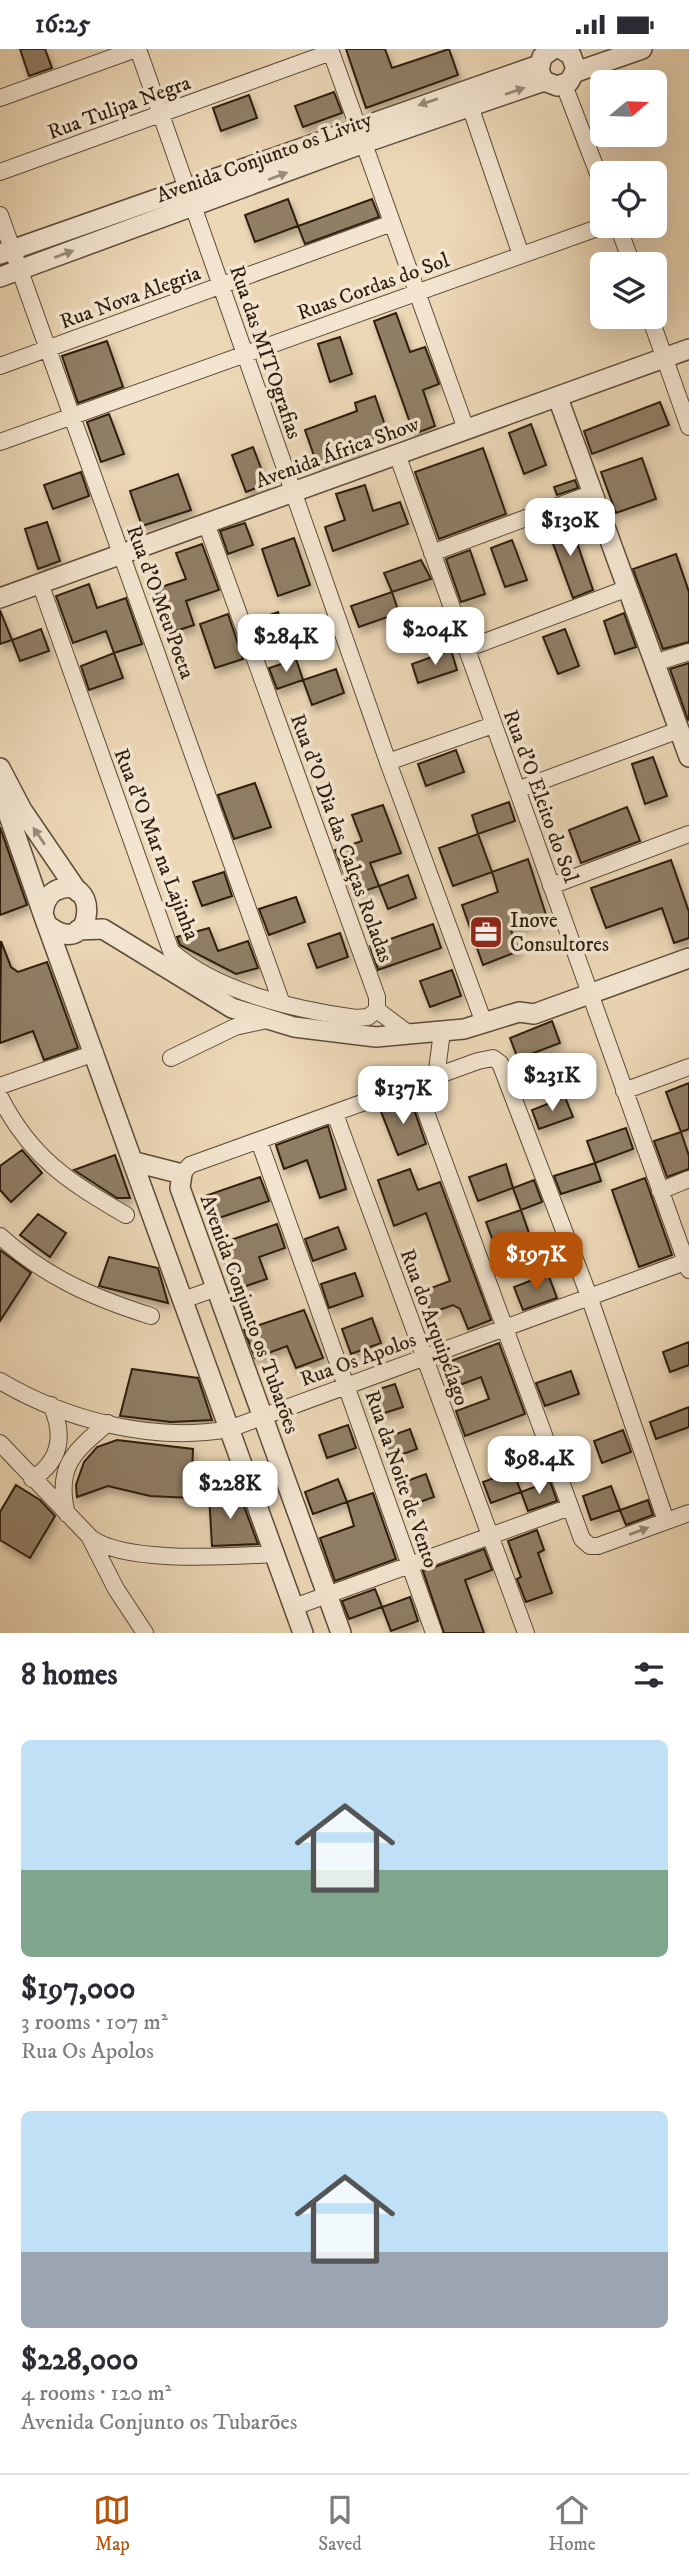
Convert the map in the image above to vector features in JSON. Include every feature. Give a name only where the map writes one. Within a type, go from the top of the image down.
[{"type":"street","points":[[0,98],[137,49]]},
{"type":"street","name":"Rua das MITOgrafias","points":[[137,49],[388,762],[484,1023]]},
{"type":"street","points":[[595,161],[570,79],[575,60],[556,55],[553,86],[570,79],[642,49]]},
{"type":"street","points":[[331,50],[466,429]]},
{"type":"street","name":"Rua Tulipa Negra","points":[[0,172],[331,50]]},
{"type":"street","name":"Avenida Conjunto os Livity","points":[[0,277],[193,208],[361,134],[556,55]]},
{"type":"street","name":"Avenida Conjunto os Livity","points":[[6,252],[187,187],[361,134],[470,106],[556,55]]},
{"type":"street","points":[[470,106],[521,255]]},
{"type":"street","name":"Rua d'O Meu Poeta","points":[[0,215],[6,252],[19,270],[282,1004]]},
{"type":"street","name":"Rua Nova Alegria","points":[[0,366],[392,223]]},
{"type":"street","name":"Ruas Cordas do Sol","points":[[0,442],[590,231]]},
{"type":"street","points":[[654,329],[689,427]]},
{"type":"street","name":"Avenida África Show","points":[[0,598],[689,349]]},
{"type":"street","points":[[558,398],[689,757]]},
{"type":"street","name":"Rua d'O Eleito do Sol","points":[[397,454],[687,1266]]},
{"type":"street","points":[[432,553],[593,493]]},
{"type":"street","name":"Rua d'O Dia das Calças Roladas","points":[[206,523],[377,997],[377,1010]]},
{"type":"street","name":"Rua d'O Mar na Lajinha","points":[[40,583],[171,951],[195,970],[282,1004],[356,1018],[368,1017],[377,1010]]},
{"type":"street","points":[[466,649],[628,588]]},
{"type":"street","points":[[654,663],[689,652]]},
{"type":"street","points":[[388,762],[493,725]]},
{"type":"street","points":[[517,790],[679,730]]},
{"type":"street","points":[[0,768],[22,810],[82,898],[111,932],[162,967],[232,1008],[267,1020],[294,1027],[376,1037],[442,1032],[484,1023],[519,1012],[529,1003],[689,958]]},
{"type":"street","points":[[0,789],[303,1633]]},
{"type":"street","points":[[551,886],[689,834]]},
{"type":"street","points":[[63,963],[64,947],[75,932],[87,918],[82,898],[64,888],[57,890],[46,900],[47,921],[56,932],[75,932],[95,927],[111,932]]},
{"type":"street","points":[[587,988],[689,946]]},
{"type":"street","points":[[377,1010],[409,1034]]},
{"type":"street","points":[[171,1058],[235,1027],[267,1020]]},
{"type":"street","points":[[436,1077],[442,1032]]},
{"type":"street","points":[[0,1086],[95,1053]]},
{"type":"street","points":[[182,1174],[190,1165],[486,1058],[493,1059],[504,1070],[589,1296],[666,1521]]},
{"type":"street","points":[[624,1091],[689,1066]]},
{"type":"street","points":[[416,1085],[582,1539],[590,1546],[689,1513]]},
{"type":"street","points":[[0,1097],[11,1119],[40,1157],[69,1182],[127,1215]]},
{"type":"street","name":"Rua do Arquipélago","points":[[335,1114],[526,1633]]},
{"type":"street","name":"Rua da Noite de Vento","points":[[259,1141],[435,1633]]},
{"type":"street","name":"Avenida Conjunto os Tubarões","points":[[135,1162],[182,1174],[180,1188],[341,1633]]},
{"type":"street","points":[[660,1191],[689,1179]]},
{"type":"street","points":[[0,1236],[31,1264],[63,1281],[117,1305],[151,1316]]},
{"type":"street","name":"Rua Os Apolos","points":[[0,1381],[51,1405],[108,1423],[184,1434],[229,1429],[589,1296],[687,1266]]},
{"type":"street","points":[[183,1300],[217,1288]]},
{"type":"street","points":[[32,1479],[50,1464],[60,1442],[57,1419],[51,1405]]},
{"type":"street","points":[[67,1514],[63,1483],[66,1468],[84,1442],[108,1423]]},
{"type":"street","points":[[0,1444],[89,1536],[111,1549],[208,1557],[275,1555]]},
{"type":"street","points":[[294,1607],[570,1507]]},
{"type":"street","points":[[89,1536],[116,1589],[145,1633]]},
{"type":"building","points":[[20,49],[45,49],[52,68],[29,76]]},
{"type":"building","points":[[346,49],[385,49],[392,68],[449,49],[458,75],[366,108]]},
{"type":"building","points":[[334,92],[342,113],[303,127],[295,106]]},
{"type":"building","points":[[249,95],[257,118],[221,131],[213,108]]},
{"type":"building","points":[[288,199],[298,226],[255,242],[245,215]]},
{"type":"building","points":[[372,199],[379,217],[305,244],[298,226]]},
{"type":"building","points":[[396,313],[410,352],[425,347],[439,384],[423,390],[435,426],[414,434],[374,321]]},
{"type":"building","points":[[340,337],[352,374],[330,382],[318,344]]},
{"type":"building","points":[[107,341],[123,387],[78,403],[62,356]]},
{"type":"building","points":[[375,396],[388,434],[356,442],[360,452],[318,467],[305,430],[357,411],[355,403]]},
{"type":"building","points":[[660,402],[669,425],[592,454],[584,431]]},
{"type":"building","points":[[109,414],[124,454],[101,462],[87,422]]},
{"type":"building","points":[[531,424],[546,465],[524,474],[509,433]]},
{"type":"building","points":[[253,447],[267,484],[246,492],[232,455]]},
{"type":"building","points":[[483,448],[506,514],[439,539],[415,472]]},
{"type":"building","points":[[642,458],[656,499],[616,513],[601,472]]},
{"type":"building","points":[[81,472],[89,496],[53,509],[44,485]]},
{"type":"building","points":[[178,474],[191,510],[142,526],[130,491]]},
{"type":"building","points":[[575,480],[578,488],[557,495],[554,487]]},
{"type":"building","points":[[365,485],[373,511],[400,502],[408,524],[333,551],[325,527],[345,520],[336,494]]},
{"type":"building","points":[[569,519],[593,590],[573,598],[547,527]]},
{"type":"building","points":[[47,522],[60,561],[38,569],[25,529]]},
{"type":"building","points":[[245,523],[253,545],[228,554],[220,531]]},
{"type":"building","points":[[294,538],[310,585],[278,596],[262,549]]},
{"type":"building","points":[[512,540],[527,580],[505,587],[491,548]]},
{"type":"building","points":[[202,544],[219,590],[186,601],[194,625],[170,633],[155,589],[186,579],[176,553]]},
{"type":"building","points":[[470,550],[485,594],[461,602],[446,559]]},
{"type":"building","points":[[676,554],[689,592],[689,642],[663,649],[633,569]]},
{"type":"building","points":[[421,560],[431,579],[392,592],[384,573]]},
{"type":"building","points":[[89,584],[97,608],[126,598],[142,644],[114,653],[106,631],[73,643],[56,596]]},
{"type":"building","points":[[392,592],[399,613],[359,627],[351,606]]},
{"type":"building","points":[[0,610],[12,640],[0,644]]},
{"type":"building","points":[[278,612],[286,636],[261,644],[252,621]]},
{"type":"building","points":[[624,613],[636,647],[615,654],[604,621]]},
{"type":"building","points":[[228,614],[243,659],[215,668],[200,624]]},
{"type":"building","points":[[41,629],[49,651],[20,661],[12,640]]},
{"type":"building","points":[[565,629],[579,666],[558,674],[543,637]]},
{"type":"building","points":[[451,650],[457,670],[418,683],[412,664]]},
{"type":"building","points":[[114,653],[123,678],[89,690],[81,666]]},
{"type":"building","points":[[296,659],[303,680],[277,689],[269,668]]},
{"type":"building","points":[[689,663],[689,719],[688,720],[670,669]]},
{"type":"building","points":[[336,669],[344,693],[312,705],[303,680]]},
{"type":"building","points":[[456,750],[464,772],[426,786],[418,764]]},
{"type":"building","points":[[653,757],[667,796],[645,804],[632,764]]},
{"type":"building","points":[[255,783],[271,827],[234,839],[218,795]]},
{"type":"building","points":[[509,802],[515,821],[478,834],[472,815]]},
{"type":"building","points":[[383,805],[401,853],[370,863],[379,886],[353,895],[335,850],[362,841],[352,815]]},
{"type":"building","points":[[627,807],[640,841],[581,863],[569,830]]},
{"type":"building","points":[[0,827],[27,905],[0,915]]},
{"type":"building","points":[[478,834],[492,872],[453,886],[439,848]]},
{"type":"building","points":[[528,859],[547,918],[511,930],[519,951],[483,965],[462,905],[498,892],[492,872]]},
{"type":"building","points":[[671,860],[689,912],[689,938],[674,943],[662,908],[606,928],[591,888]]},
{"type":"building","points":[[224,872],[232,896],[202,906],[193,882]]},
{"type":"building","points":[[408,875],[416,898],[388,909],[379,886]]},
{"type":"building","points":[[296,897],[305,922],[269,935],[259,909]]},
{"type":"building","points":[[433,924],[441,948],[378,970],[370,946]]},
{"type":"building","points":[[209,928],[218,951],[248,941],[258,968],[236,974],[180,945],[177,937]]},
{"type":"building","points":[[340,933],[348,957],[317,968],[308,944]]},
{"type":"building","points":[[1,941],[11,967],[18,972],[47,962],[78,1048],[44,1060],[33,1031],[0,1043]]},
{"type":"building","points":[[452,970],[461,996],[430,1007],[420,981]]},
{"type":"building","points":[[552,1021],[560,1043],[518,1059],[510,1038]]},
{"type":"building","points":[[689,1083],[689,1129],[681,1132],[666,1092]]},
{"type":"building","points":[[565,1097],[573,1117],[539,1129],[532,1110]]},
{"type":"building","points":[[410,1098],[426,1144],[398,1155],[380,1109]]},
{"type":"building","points":[[328,1126],[346,1189],[320,1198],[307,1160],[284,1169],[276,1145]]},
{"type":"building","points":[[626,1128],[633,1149],[595,1163],[587,1141]]},
{"type":"building","points":[[681,1132],[689,1156],[689,1169],[667,1177],[654,1141]]},
{"type":"building","points":[[22,1150],[42,1173],[11,1202],[0,1190],[0,1166]]},
{"type":"building","points":[[115,1155],[130,1198],[117,1198],[74,1170]]},
{"type":"building","points":[[595,1163],[601,1181],[561,1194],[554,1176]]},
{"type":"building","points":[[506,1164],[513,1188],[478,1201],[469,1177]]},
{"type":"building","points":[[410,1169],[418,1190],[440,1182],[491,1320],[468,1329],[460,1309],[453,1305],[431,1313],[423,1291],[450,1281],[426,1213],[394,1226],[378,1180]]},
{"type":"building","points":[[260,1177],[269,1201],[213,1220],[205,1196]]},
{"type":"building","points":[[645,1178],[672,1255],[639,1267],[612,1190]]},
{"type":"building","points":[[534,1180],[542,1202],[521,1210],[513,1188]]},
{"type":"building","points":[[521,1210],[537,1256],[503,1268],[486,1222]]},
{"type":"building","points":[[38,1214],[66,1233],[50,1257],[20,1235]]},
{"type":"building","points":[[277,1224],[285,1248],[259,1257],[267,1279],[234,1290],[219,1244]]},
{"type":"building","points":[[338,1227],[346,1249],[313,1261],[305,1239]]},
{"type":"building","points":[[0,1250],[31,1273],[0,1321]]},
{"type":"building","points":[[109,1257],[158,1268],[168,1303],[99,1286]]},
{"type":"building","points":[[355,1273],[363,1296],[329,1308],[321,1284]]},
{"type":"building","points":[[548,1274],[557,1298],[523,1310],[514,1287]]},
{"type":"building","points":[[304,1310],[323,1358],[296,1368],[287,1346],[255,1358],[244,1330]]},
{"type":"building","points":[[372,1318],[381,1343],[351,1354],[342,1329]]},
{"type":"building","points":[[689,1342],[689,1365],[670,1372],[663,1352]]},
{"type":"building","points":[[499,1343],[525,1414],[465,1436],[456,1411],[489,1399],[481,1377],[449,1389],[440,1365]]},
{"type":"building","points":[[132,1369],[198,1378],[212,1420],[171,1422],[120,1416]]},
{"type":"building","points":[[571,1371],[579,1394],[545,1406],[536,1383]]},
{"type":"building","points":[[395,1384],[403,1407],[372,1417],[364,1394]]},
{"type":"building","points":[[689,1407],[689,1427],[656,1439],[650,1422]]},
{"type":"building","points":[[348,1425],[356,1448],[327,1458],[319,1435]]},
{"type":"building","points":[[410,1429],[417,1449],[389,1459],[382,1439]]},
{"type":"building","points":[[623,1430],[631,1452],[602,1463],[594,1441]]},
{"type":"building","points":[[117,1440],[193,1449],[191,1498],[150,1496],[108,1486],[77,1497],[76,1485],[84,1462],[97,1447]]},
{"type":"building","points":[[513,1471],[521,1492],[491,1503],[483,1482]]},
{"type":"building","points":[[426,1474],[434,1497],[406,1507],[398,1484]]},
{"type":"building","points":[[338,1479],[347,1502],[313,1514],[305,1492]]},
{"type":"building","points":[[550,1481],[557,1501],[528,1511],[521,1492]]},
{"type":"building","points":[[16,1485],[40,1500],[55,1516],[30,1558],[0,1540],[0,1512]]},
{"type":"building","points":[[611,1486],[620,1510],[591,1520],[583,1496]]},
{"type":"building","points":[[239,1493],[258,1544],[212,1546],[209,1495]]},
{"type":"building","points":[[373,1493],[396,1559],[335,1581],[320,1538],[354,1526],[347,1502]]},
{"type":"building","points":[[648,1500],[653,1515],[626,1525],[620,1510]]},
{"type":"building","points":[[537,1530],[544,1550],[538,1553],[552,1593],[526,1602],[517,1579],[521,1577],[508,1541]]},
{"type":"building","points":[[484,1549],[492,1570],[465,1580],[484,1633],[444,1633],[423,1571]]},
{"type":"building","points":[[375,1589],[382,1607],[349,1619],[342,1601]]},
{"type":"building","points":[[410,1597],[418,1621],[391,1631],[382,1607]]},
{"type":"place","name":"Inove Consultores","points":[[486,932]]}]
